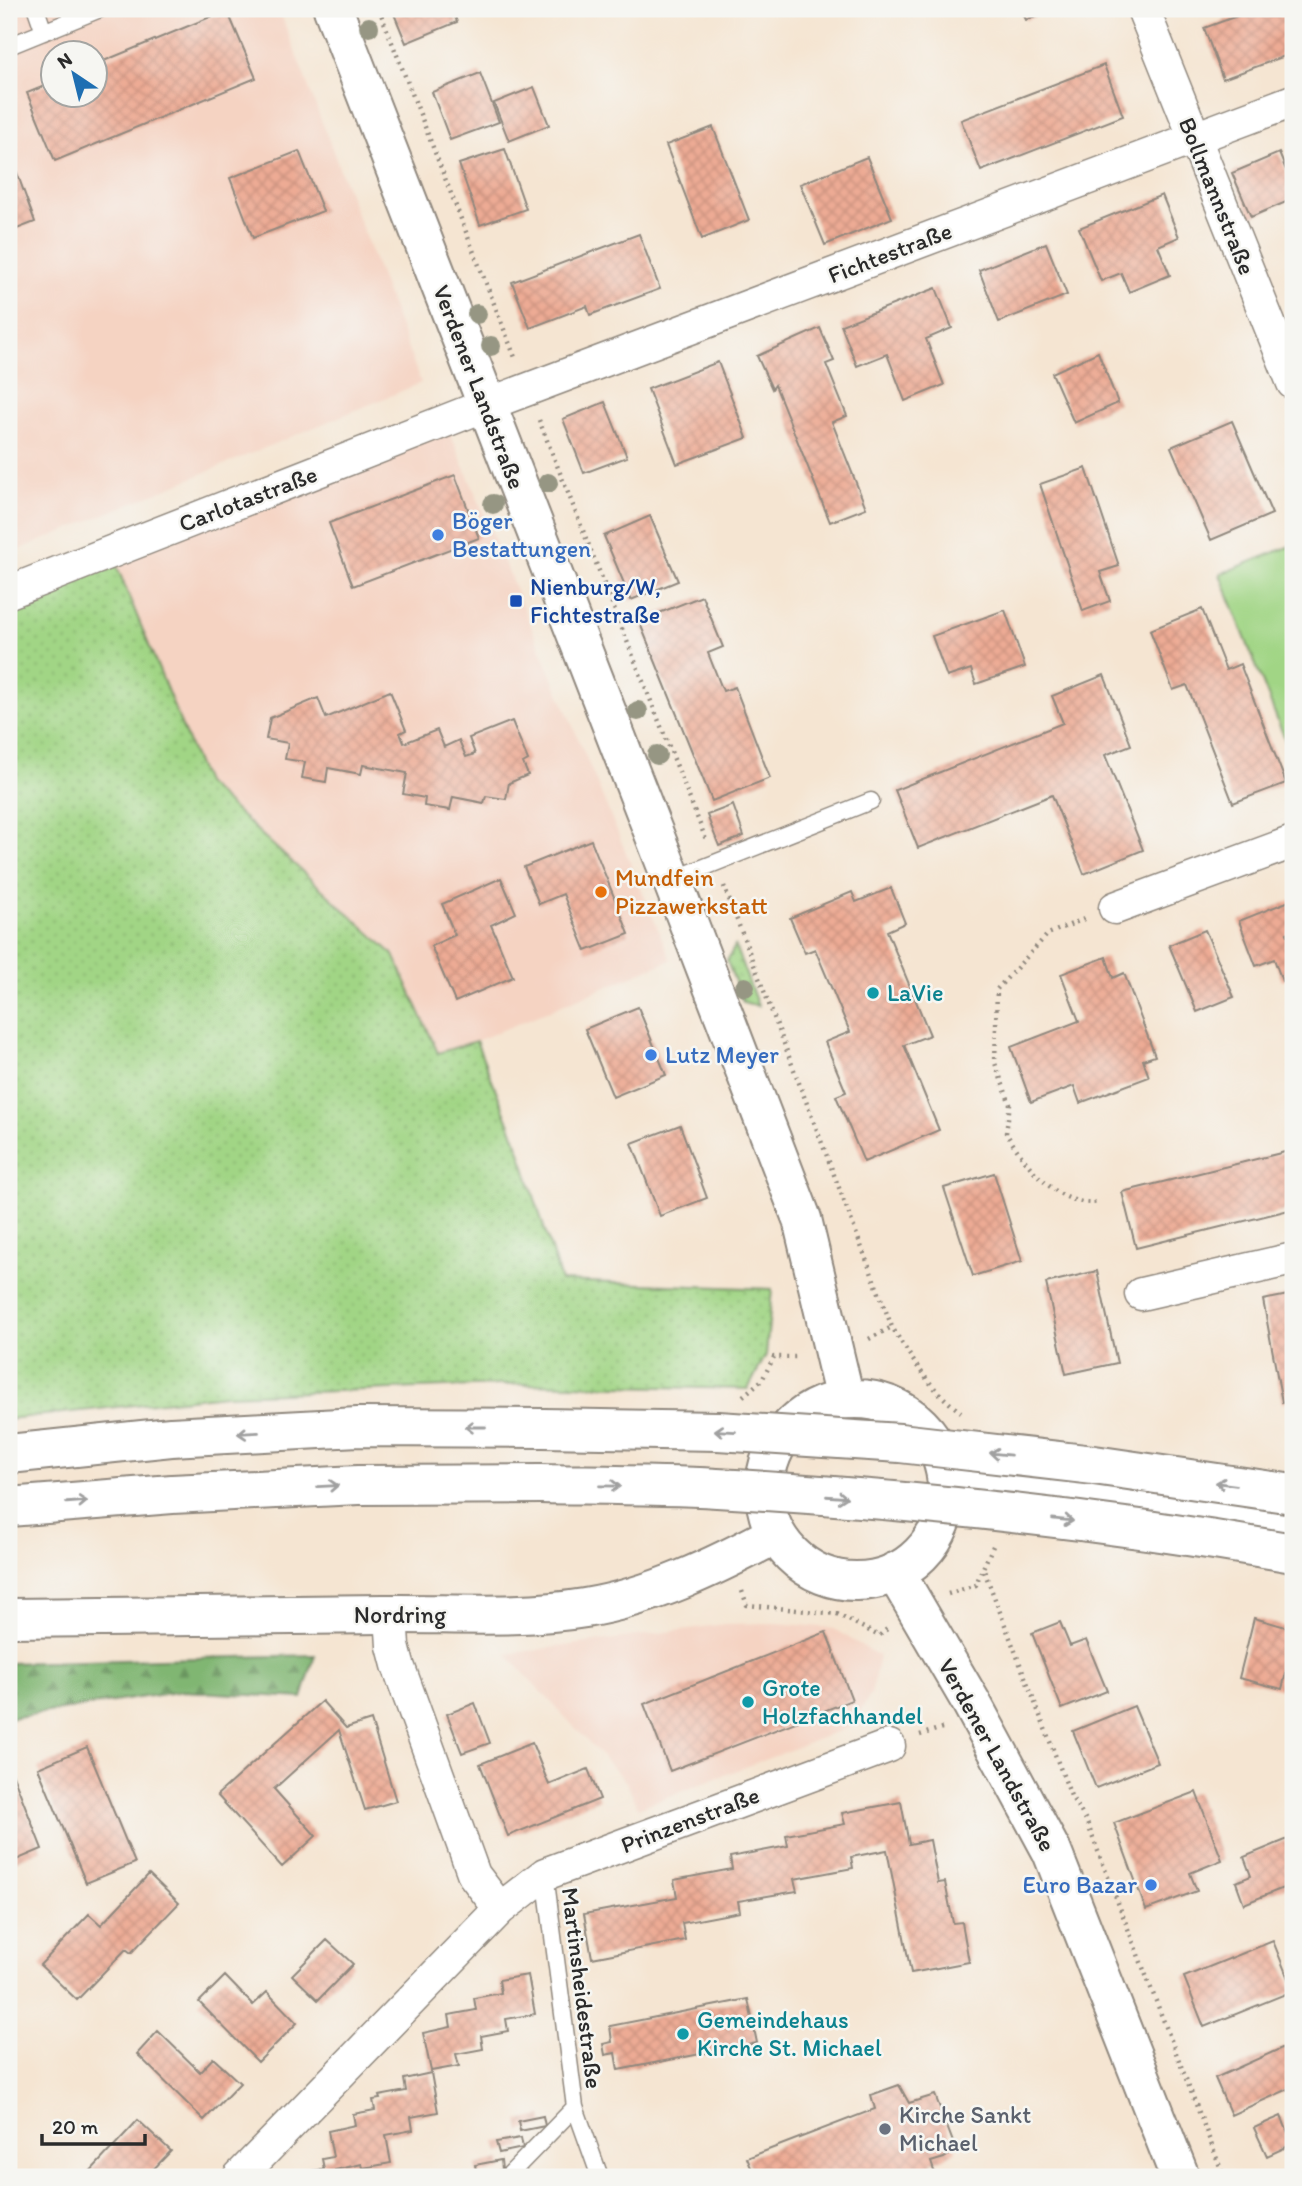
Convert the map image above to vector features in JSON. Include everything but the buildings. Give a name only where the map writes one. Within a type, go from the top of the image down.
[{"type":"main road","name":"Verdener Landstraße","points":[[333,9],[802,1219],[845,1399]]},
{"type":"main road","points":[[845,1399],[876,1401],[904,1413],[927,1433],[942,1459],[948,1477],[944,1515],[933,1538],[916,1558],[895,1572],[869,1580],[841,1580],[815,1572],[792,1556],[776,1534],[766,1506],[766,1476],[775,1448],[792,1424],[817,1408],[845,1399]]},
{"type":"main road","points":[[9,1454],[171,1437],[358,1427],[718,1431],[900,1443],[1094,1465],[1293,1494]]},
{"type":"main road","points":[[948,1477],[1293,1523]]},
{"type":"main road","points":[[9,1507],[172,1494],[358,1485],[541,1484],[715,1488],[883,1500],[1099,1524],[1293,1553]]},
{"type":"main road","name":"Nordring","points":[[9,1618],[506,1615],[584,1608],[640,1595],[721,1562],[776,1534]]},
{"type":"main road","name":"Verdener Landstraße","points":[[895,1572],[971,1702],[1052,1852],[1180,2177]]},
{"type":"street","name":"Bollmannstraße","points":[[1143,9],[1293,383]]},
{"type":"street","name":"Fichtestraße","points":[[486,405],[1293,101]]},
{"type":"street","name":"Carlotastraße","points":[[9,592],[486,405]]},
{"type":"street","points":[[1115,908],[1293,842]]},
{"type":"street","points":[[1141,1294],[1293,1259]]},
{"type":"street","points":[[391,1614],[393,1646],[398,1665],[474,1875],[500,1909]]},
{"type":"street","name":"Prinzenstraße","points":[[239,2177],[500,1909],[545,1874],[889,1746]]},
{"type":"lane","points":[[36,9],[44,32]]},
{"type":"lane","points":[[9,46],[100,9]]},
{"type":"lane","points":[[672,880],[871,802]]},
{"type":"lane","name":"Martinsheidestraße","points":[[545,1874],[575,2107],[600,2177]]},
{"type":"lane","name":"Martinsheidestraße","points":[[507,2177],[575,2107]]},
{"type":"path","points":[[379,9],[715,863],[892,1327],[916,1366],[949,1404],[972,1420]]},
{"type":"path","points":[[1100,1202],[1087,1204],[1076,1201],[1049,1187],[1006,1133],[1010,1104],[995,1063],[996,989],[1048,934],[1115,908]]},
{"type":"path","points":[[992,1549],[983,1568],[1071,1796],[1086,1820],[1224,2177]]},
{"type":"path","points":[[747,1605],[837,1614],[879,1636]]},
{"type":"shaded area","points":[[9,9],[279,9],[421,383],[9,554]]},
{"type":"shaded area","points":[[445,421],[671,960],[476,1041],[438,1053],[394,955],[205,783],[111,552]]},
{"type":"shaded area","points":[[776,1623],[832,1628],[879,1656],[871,1694],[850,1727],[638,1808],[627,1783],[506,1654],[725,1624]]},
{"type":"green space","points":[[1293,545],[1293,745],[1288,747],[1220,574]]},
{"type":"green space","points":[[111,552],[205,783],[394,955],[438,1053],[476,1041],[517,1142],[561,1281],[772,1289],[766,1355],[748,1389],[527,1384],[225,1395],[9,1419],[9,592]]},
{"type":"green space","points":[[735,946],[758,1006],[743,1002],[727,961]]},
{"type":"green space","points":[[315,1655],[302,1698],[183,1691],[9,1718],[9,1663]]},
{"type":"place","name":"Böger Bestattungen","points":[[438,535]]},
{"type":"place","name":"Nienburg/W, Fichtestraße","points":[[516,601]]},
{"type":"place","name":"Mundfein Pizzawerkstatt","points":[[601,892]]},
{"type":"place","name":"LaVie","points":[[873,993]]},
{"type":"place","name":"Lutz Meyer","points":[[651,1055]]},
{"type":"place","name":"Grote Holzfachhandel","points":[[748,1702]]},
{"type":"place","name":"Euro Bazar","points":[[1151,1885]]},
{"type":"place","name":"Gemeindehaus Kirche St. Michael","points":[[683,2034]]},
{"type":"place","name":"Kirche Sankt Michael","points":[[885,2129]]}]
